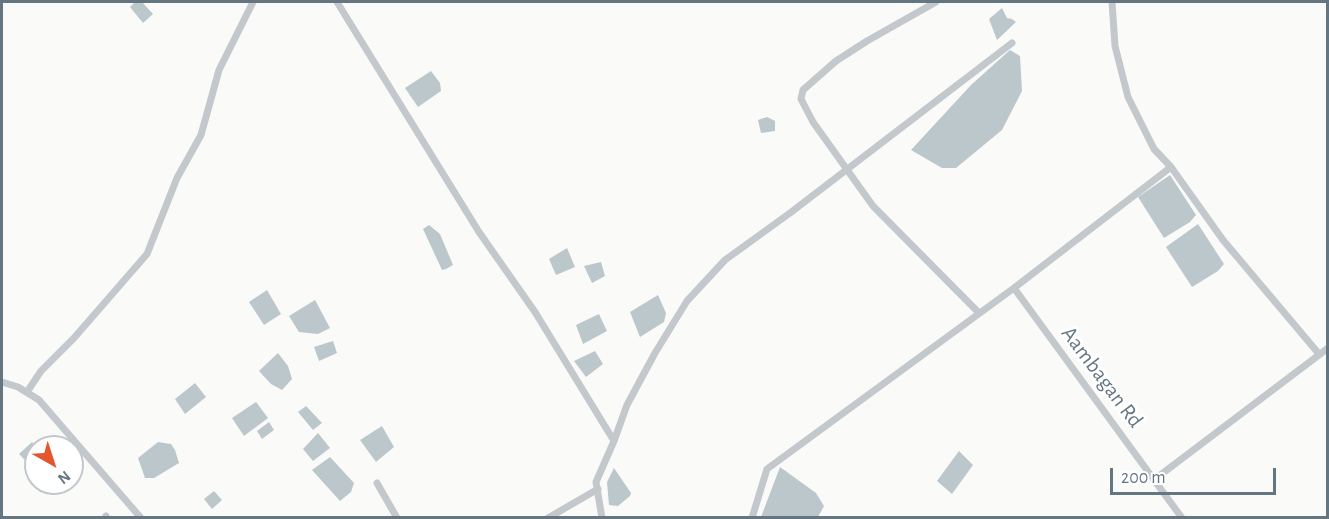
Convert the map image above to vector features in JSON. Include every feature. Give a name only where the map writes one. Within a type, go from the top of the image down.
[{"type":"street","points":[[27,392],[41,371],[74,338],[147,254],[177,178],[201,135],[219,70],[253,2]]},
{"type":"street","points":[[337,2],[479,232],[535,312],[614,441]]},
{"type":"street","points":[[936,2],[836,61],[803,90],[801,99],[807,113],[873,206],[979,314]]},
{"type":"street","points":[[1111,2],[1115,46],[1128,96],[1154,149],[1171,167],[1223,240],[1319,354]]},
{"type":"street","points":[[602,518],[597,482],[627,405],[687,301],[725,260],[1012,43]]},
{"type":"street","points":[[752,518],[767,469],[1014,288],[1171,167]]},
{"type":"street","name":"Aambagan Rd","points":[[1014,288],[1182,518]]},
{"type":"street","points":[[1155,479],[1328,348]]},
{"type":"street","points":[[2,382],[27,392],[39,400],[141,518]]},
{"type":"street","points":[[377,483],[397,518]]},
{"type":"street","points":[[548,518],[598,489]]},
{"type":"shaded area","points":[[135,2],[142,2],[153,14],[143,23],[130,7]]},
{"type":"shaded area","points":[[1002,8],[1007,18],[1016,22],[997,40],[989,19]]},
{"type":"shaded area","points":[[1010,50],[1020,56],[1022,91],[1002,130],[956,168],[942,168],[911,150],[971,85]]},
{"type":"shaded area","points":[[431,71],[440,83],[441,91],[418,107],[405,88]]},
{"type":"shaded area","points":[[767,117],[775,121],[775,131],[761,133],[758,120]]},
{"type":"shaded area","points":[[1170,175],[1196,215],[1190,222],[1164,238],[1138,197]]},
{"type":"shaded area","points":[[1198,224],[1224,264],[1218,271],[1192,287],[1166,247]]},
{"type":"shaded area","points":[[429,225],[440,234],[453,265],[446,269],[442,270],[423,229]]},
{"type":"shaded area","points":[[567,248],[575,267],[556,275],[549,259]]},
{"type":"shaded area","points":[[601,262],[605,276],[592,283],[584,266]]},
{"type":"shaded area","points":[[267,290],[281,314],[264,325],[249,302]]},
{"type":"shaded area","points":[[658,295],[666,313],[664,322],[640,337],[630,312]]},
{"type":"shaded area","points":[[315,300],[330,328],[318,334],[299,332],[289,316]]},
{"type":"shaded area","points":[[599,314],[607,331],[583,344],[576,325]]},
{"type":"shaded area","points":[[333,341],[337,353],[319,361],[314,347]]},
{"type":"shaded area","points":[[595,351],[603,364],[586,377],[574,361]]},
{"type":"shaded area","points":[[278,353],[288,366],[292,379],[282,390],[271,384],[259,371]]},
{"type":"shaded area","points":[[195,383],[206,397],[185,414],[175,399]]},
{"type":"shaded area","points":[[256,402],[268,418],[244,436],[232,418]]},
{"type":"shaded area","points":[[306,406],[322,423],[313,430],[298,412]]},
{"type":"shaded area","points":[[269,422],[274,430],[262,439],[257,431]]},
{"type":"shaded area","points":[[382,426],[394,447],[376,462],[360,440]]},
{"type":"shaded area","points":[[318,433],[330,448],[313,461],[303,449]]},
{"type":"shaded area","points":[[158,442],[171,444],[179,463],[154,478],[145,478],[138,458]]},
{"type":"shaded area","points":[[24,449],[24,459],[19,454]]},
{"type":"shaded area","points":[[959,451],[973,465],[952,494],[937,481]]},
{"type":"shaded area","points":[[330,457],[354,483],[351,492],[340,501],[312,470]]},
{"type":"shaded area","points":[[780,467],[816,493],[824,506],[818,517],[761,517]]},
{"type":"shaded area","points":[[614,468],[631,493],[618,506],[609,505],[607,482]]},
{"type":"shaded area","points":[[214,491],[222,500],[212,509],[204,499]]}]
